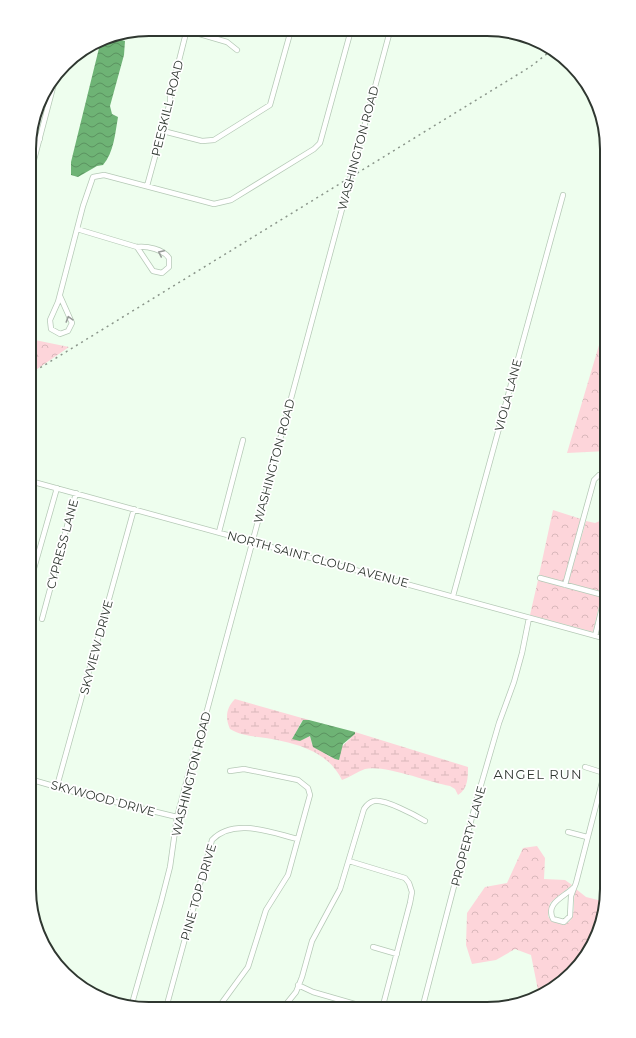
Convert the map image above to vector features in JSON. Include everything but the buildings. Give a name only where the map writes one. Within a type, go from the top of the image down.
[{"type":"street","name":"PEESKILL ROAD","points":[[147,186],[185,36]]},
{"type":"street","points":[[206,36],[227,42],[237,50]]},
{"type":"street","points":[[162,131],[202,141],[214,140],[270,105],[289,36]]},
{"type":"street","points":[[60,296],[72,323],[68,331],[60,334],[51,329],[50,322],[60,296],[91,181],[97,175],[104,175],[214,204],[231,200],[314,149],[323,136],[350,36]]},
{"type":"street","name":"WASHINGTON ROAD","points":[[133,1001],[146,958],[170,866],[177,817],[388,36]]},
{"type":"street","points":[[36,153],[52,90]]},
{"type":"street","name":"VIOLA LANE","points":[[453,596],[563,195]]},
{"type":"street","points":[[77,229],[137,247],[143,247],[164,253],[170,261],[169,267],[162,273],[153,271],[137,247]]},
{"type":"street","points":[[219,532],[243,440]]},
{"type":"street","points":[[565,585],[594,480],[600,475]]},
{"type":"street","name":"NORTH SAINT CLOUD AVENUE","points":[[36,482],[600,637]]},
{"type":"street","points":[[36,562],[57,488]]},
{"type":"street","name":"CYPRESS LANE","points":[[42,619],[76,493]]},
{"type":"street","name":"SKYVIEW DRIVE","points":[[58,786],[134,509]]},
{"type":"street","points":[[540,578],[600,594]]},
{"type":"street","points":[[595,636],[600,617]]},
{"type":"street","name":"PROPERTY LANE","points":[[424,1002],[476,802],[499,723],[514,682],[529,618]]},
{"type":"street","points":[[585,767],[600,772]]},
{"type":"street","points":[[222,1002],[248,967],[266,910],[288,875],[310,801],[310,792],[304,784],[298,780],[244,769],[230,771]]},
{"type":"street","name":"SKYWOOD DRIVE","points":[[36,781],[78,793],[177,817]]},
{"type":"street","points":[[573,888],[553,904],[551,912],[553,919],[564,922],[570,916],[573,888],[600,788]]},
{"type":"street","points":[[287,1002],[298,985],[312,941],[340,889],[364,809],[371,803],[381,802],[414,814],[425,821]]},
{"type":"street","name":"PINE TOP DRIVE","points":[[168,1002],[212,840],[226,831],[248,828],[255,828],[298,839]]},
{"type":"street","points":[[568,832],[587,838]]},
{"type":"street","points":[[349,861],[405,878],[409,883],[412,892],[384,1002]]},
{"type":"street","points":[[374,947],[397,954]]},
{"type":"street","points":[[298,985],[313,992],[348,1002]]},
{"type":"green space","points":[[36,340],[69,347],[36,370]]},
{"type":"green space","points":[[600,342],[600,451],[567,453]]},
{"type":"green space","points":[[553,510],[581,519],[563,582],[539,575]]},
{"type":"green space","points":[[586,521],[595,523],[600,521],[600,591],[568,583]]},
{"type":"green space","points":[[538,580],[600,597],[593,632],[530,615]]},
{"type":"green space","points":[[235,699],[309,720],[303,720],[293,737],[304,739],[310,736],[312,744],[330,757],[350,739],[355,732],[468,767],[466,786],[458,795],[455,789],[450,786],[394,771],[373,768],[365,769],[342,780],[336,770],[328,762],[320,755],[310,750],[289,743],[243,734],[230,729],[227,721],[227,713]]},
{"type":"green space","points":[[537,846],[545,858],[544,879],[565,880],[572,885],[550,903],[548,916],[551,921],[564,925],[569,922],[573,914],[576,889],[586,897],[600,900],[594,925],[585,946],[577,958],[556,979],[538,990],[531,955],[515,949],[496,960],[472,964],[466,945],[467,913],[485,887],[507,883],[523,848]]},
{"type":"water","points":[[121,40],[125,41],[124,55],[110,106],[112,114],[118,117],[114,142],[110,154],[103,165],[97,166],[78,177],[71,175],[71,162],[99,48]]},
{"type":"water","points":[[303,720],[309,720],[355,732],[355,734],[343,744],[339,760],[335,759],[313,747],[310,736],[300,741],[292,739]]},
{"type":"railway","points":[[36,370],[530,67],[548,53]]},
{"type":"district","name":"ANGEL RUN","points":[[538,774]]}]
